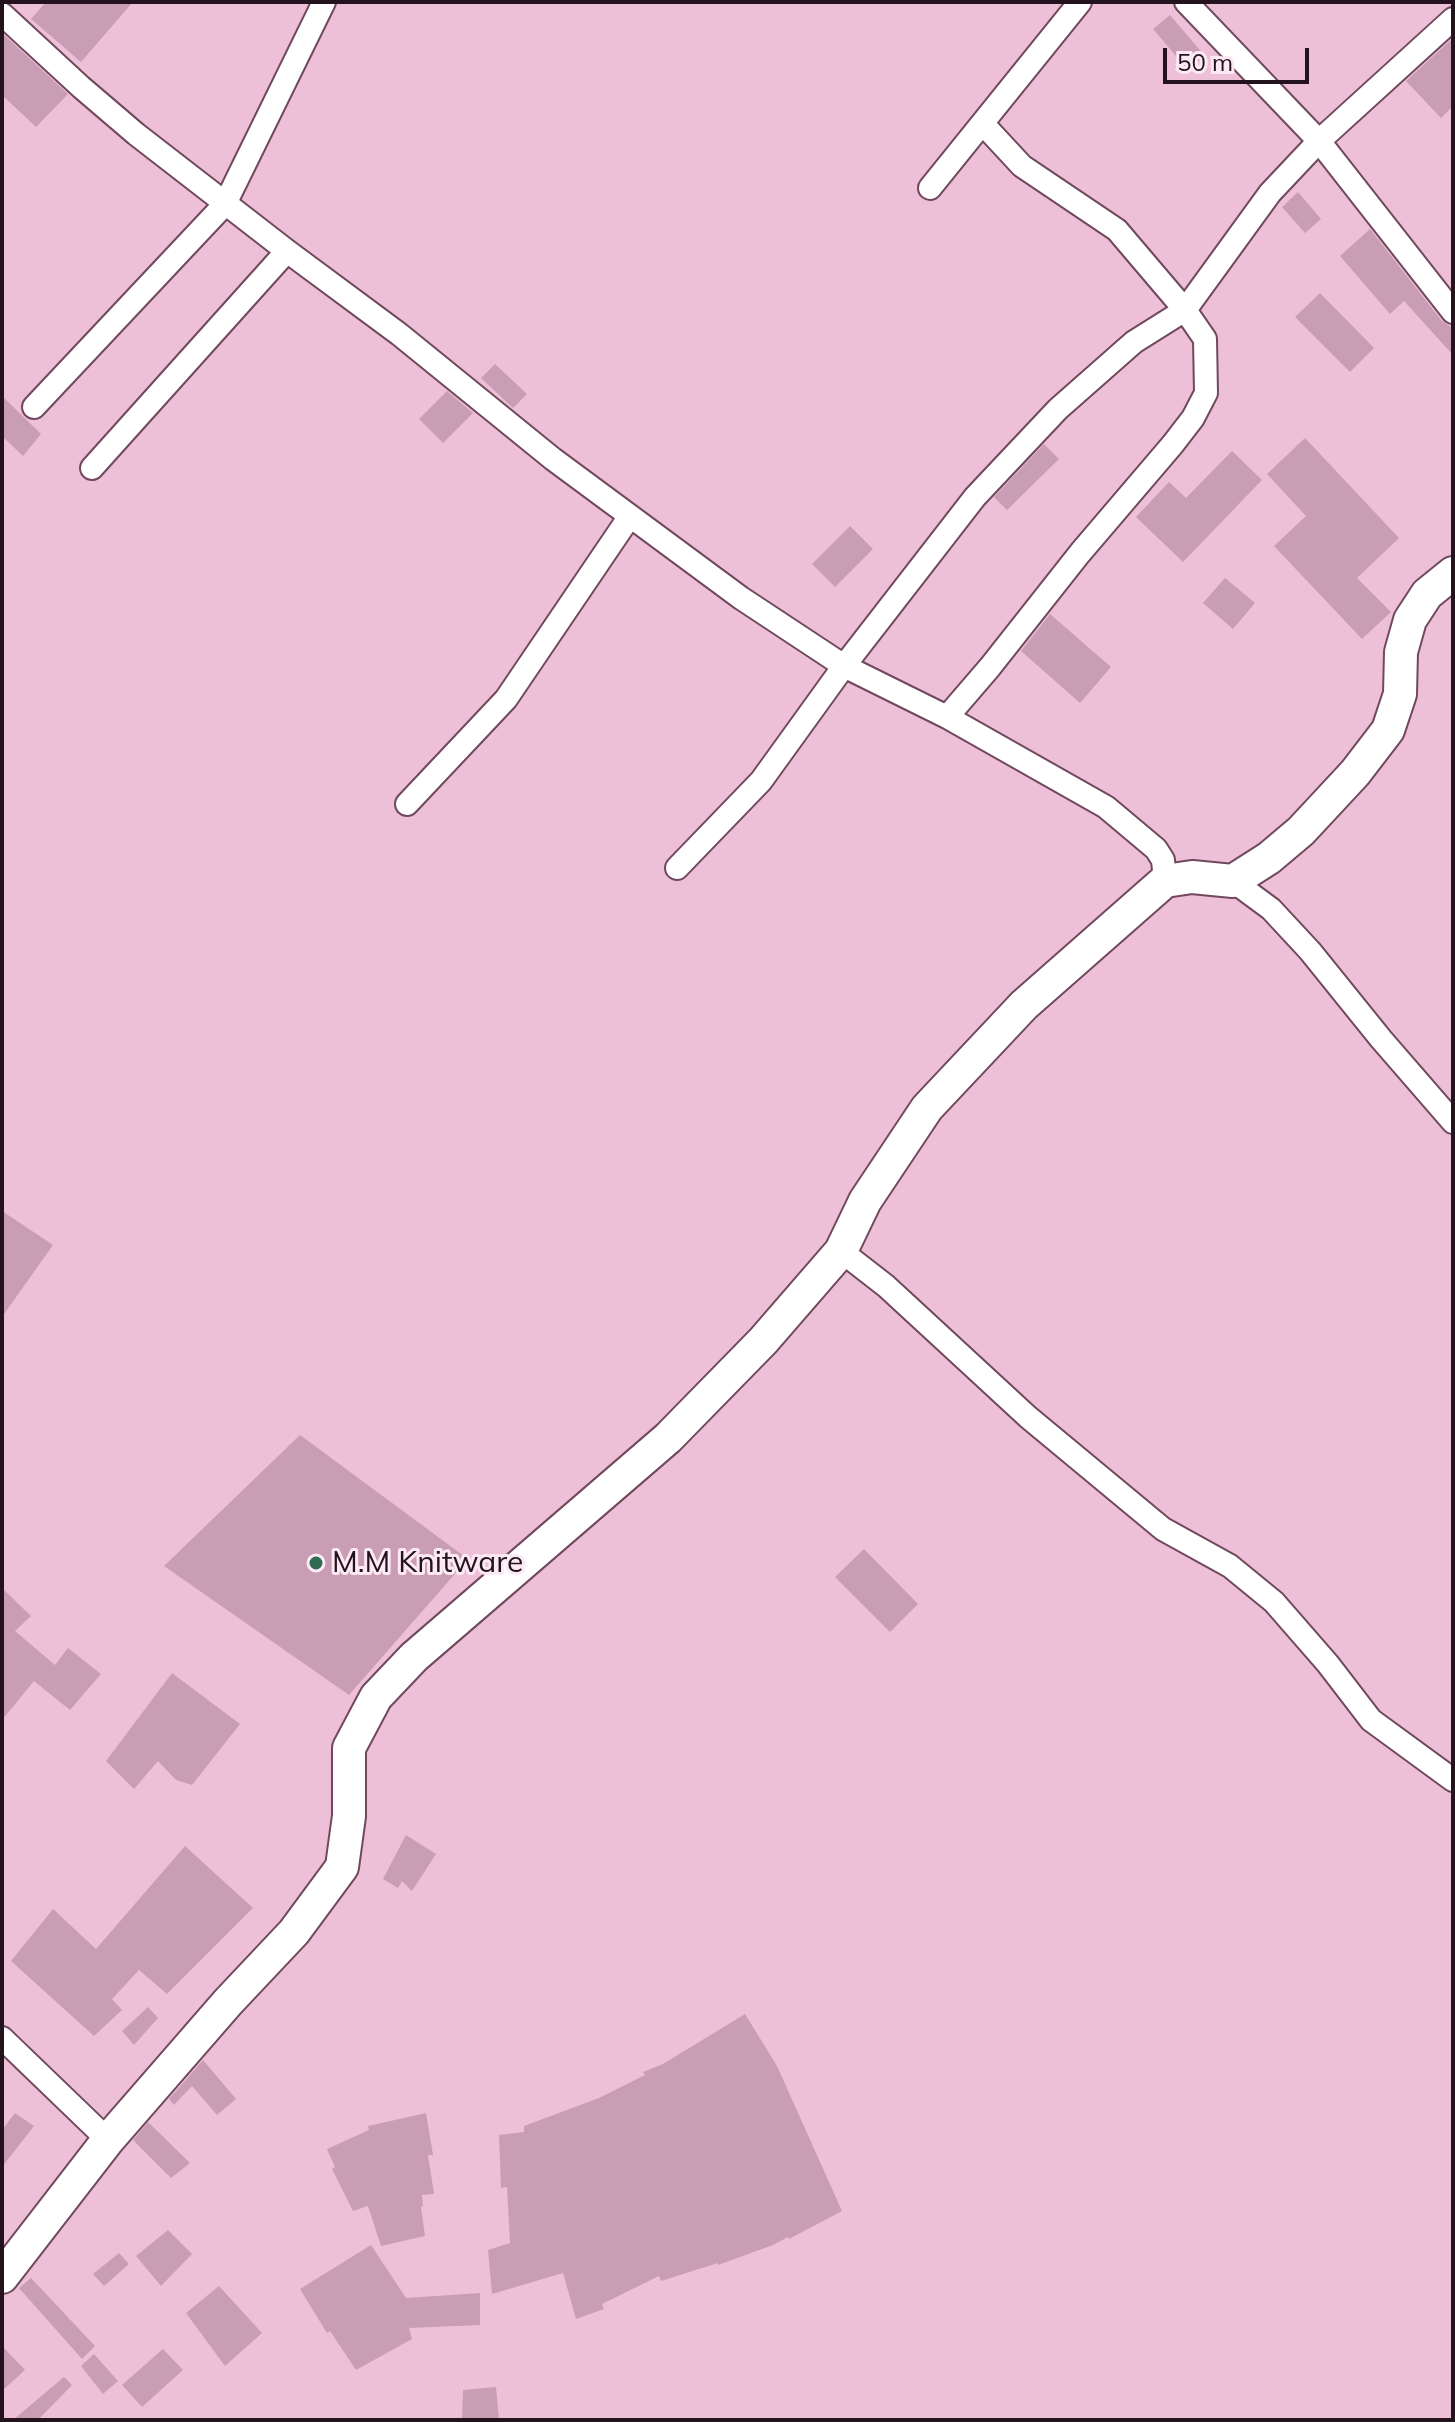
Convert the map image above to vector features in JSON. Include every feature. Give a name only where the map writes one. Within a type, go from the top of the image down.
[{"type":"street","points":[[34,407],[225,204],[324,2]]},
{"type":"street","points":[[930,188],[1080,2]]},
{"type":"street","points":[[1186,2],[1319,141],[1453,312]]},
{"type":"street","points":[[2,14],[92,96],[225,204],[399,334],[553,459],[741,598],[844,666],[947,717],[1106,807],[1156,849],[1163,860],[1165,881]]},
{"type":"street","points":[[677,868],[761,781],[844,666],[975,497],[1058,409],[1134,342],[1185,310],[1270,193],[1319,141],[1453,19]]},
{"type":"street","points":[[947,717],[1193,418],[1206,393],[1205,339],[1185,310],[1117,230],[1022,166],[983,124]]},
{"type":"street","points":[[92,468],[287,251]]},
{"type":"street","points":[[407,804],[506,699],[630,516]]},
{"type":"street","points":[[1233,881],[1269,858],[1301,831],[1355,773],[1388,730],[1400,694],[1401,652],[1410,620],[1427,594],[1453,573]]},
{"type":"street","points":[[2,2277],[108,2140],[228,2002],[294,1932],[342,1867],[349,1816],[349,1748],[376,1697],[414,1657],[668,1438],[763,1341],[841,1251],[865,1201],[927,1108],[1024,1005],[1165,881],[1192,877],[1233,881],[1271,909],[1453,1122]]},
{"type":"street","points":[[841,1251],[886,1286],[1028,1417],[1163,1529],[1230,1566],[1274,1602],[1371,1720],[1453,1780]]},
{"type":"street","points":[[2,2038],[108,2140]]},
{"type":"building","points":[[46,2],[133,2],[81,62],[31,19]]},
{"type":"building","points":[[1170,15],[1205,56],[1188,70],[1153,29]]},
{"type":"building","points":[[2,33],[68,94],[36,127],[2,95]]},
{"type":"building","points":[[1453,38],[1453,106],[1441,118],[1406,81]]},
{"type":"building","points":[[1298,192],[1321,219],[1305,233],[1282,207]]},
{"type":"building","points":[[1370,229],[1442,321],[1453,328],[1453,355],[1404,301],[1390,314],[1340,256]]},
{"type":"building","points":[[1320,293],[1374,348],[1350,372],[1295,317]]},
{"type":"building","points":[[495,364],[527,394],[513,408],[481,378]]},
{"type":"building","points":[[447,391],[473,413],[443,443],[419,419]]},
{"type":"building","points":[[2,396],[41,434],[23,456],[2,436]]},
{"type":"building","points":[[1305,438],[1399,538],[1357,578],[1391,612],[1362,639],[1274,546],[1306,516],[1267,474]]},
{"type":"building","points":[[1044,444],[1059,459],[1007,510],[994,497]]},
{"type":"building","points":[[1232,451],[1262,480],[1183,562],[1136,517],[1169,482],[1186,498]]},
{"type":"building","points":[[850,526],[873,549],[835,587],[812,564]]},
{"type":"building","points":[[1225,578],[1255,603],[1233,629],[1203,603]]},
{"type":"building","points":[[1050,614],[1111,667],[1080,703],[1021,651]]},
{"type":"building","points":[[2,1211],[53,1245],[2,1317]]},
{"type":"building","name":"M.M Knitware","points":[[300,1435],[468,1559],[349,1695],[164,1566]]},
{"type":"building","points":[[864,1549],[918,1604],[890,1632],[835,1577]]},
{"type":"building","points":[[2,1588],[31,1616],[15,1631],[55,1665],[68,1648],[101,1674],[70,1710],[34,1681],[2,1720]]},
{"type":"building","points":[[172,1673],[240,1724],[192,1785],[176,1780],[158,1761],[134,1789],[106,1761]]},
{"type":"building","points":[[406,1835],[436,1854],[412,1891],[402,1881],[398,1888],[383,1879]]},
{"type":"building","points":[[185,1846],[253,1908],[167,1994],[139,1970],[112,1999],[122,2010],[94,2036],[11,1961],[53,1909],[96,1949]]},
{"type":"building","points":[[148,2007],[158,2018],[134,2045],[122,2031]]},
{"type":"building","points":[[745,2014],[777,2066],[842,2211],[789,2239],[718,2265],[661,2281],[659,2276],[602,2304],[604,2309],[576,2319],[563,2273],[492,2294],[488,2250],[510,2243],[507,2187],[501,2188],[499,2135],[524,2132],[524,2126],[599,2098],[645,2075],[643,2072],[663,2064]]},
{"type":"building","points":[[203,2060],[236,2099],[217,2115],[192,2086],[174,2105],[169,2099]]},
{"type":"building","points":[[15,2113],[34,2126],[2,2167],[2,2130]]},
{"type":"building","points":[[426,2113],[433,2155],[428,2155],[434,2194],[422,2195],[425,2236],[381,2246],[368,2206],[353,2211],[332,2169],[335,2167],[327,2149],[369,2130],[368,2126]]},
{"type":"building","points":[[148,2122],[190,2163],[171,2178],[133,2140]]},
{"type":"building","points":[[168,2230],[192,2254],[161,2286],[136,2256]]},
{"type":"building","points":[[371,2245],[406,2298],[480,2293],[480,2325],[409,2328],[412,2339],[356,2370],[330,2331],[327,2333],[300,2289]]},
{"type":"building","points":[[119,2253],[129,2264],[104,2286],[93,2274]]},
{"type":"building","points":[[31,2278],[95,2346],[82,2359],[19,2288]]},
{"type":"building","points":[[219,2286],[262,2333],[225,2366],[186,2313]]},
{"type":"building","points":[[2,2346],[25,2370],[2,2391]]},
{"type":"building","points":[[163,2349],[183,2370],[142,2407],[122,2385]]},
{"type":"building","points":[[94,2354],[118,2381],[103,2394],[81,2366]]},
{"type":"building","points":[[64,2377],[72,2385],[38,2420],[13,2420]]},
{"type":"building","points":[[496,2387],[499,2420],[462,2420],[463,2390]]},
{"type":"place","name":"M.M Knitware","points":[[316,1563]]}]
